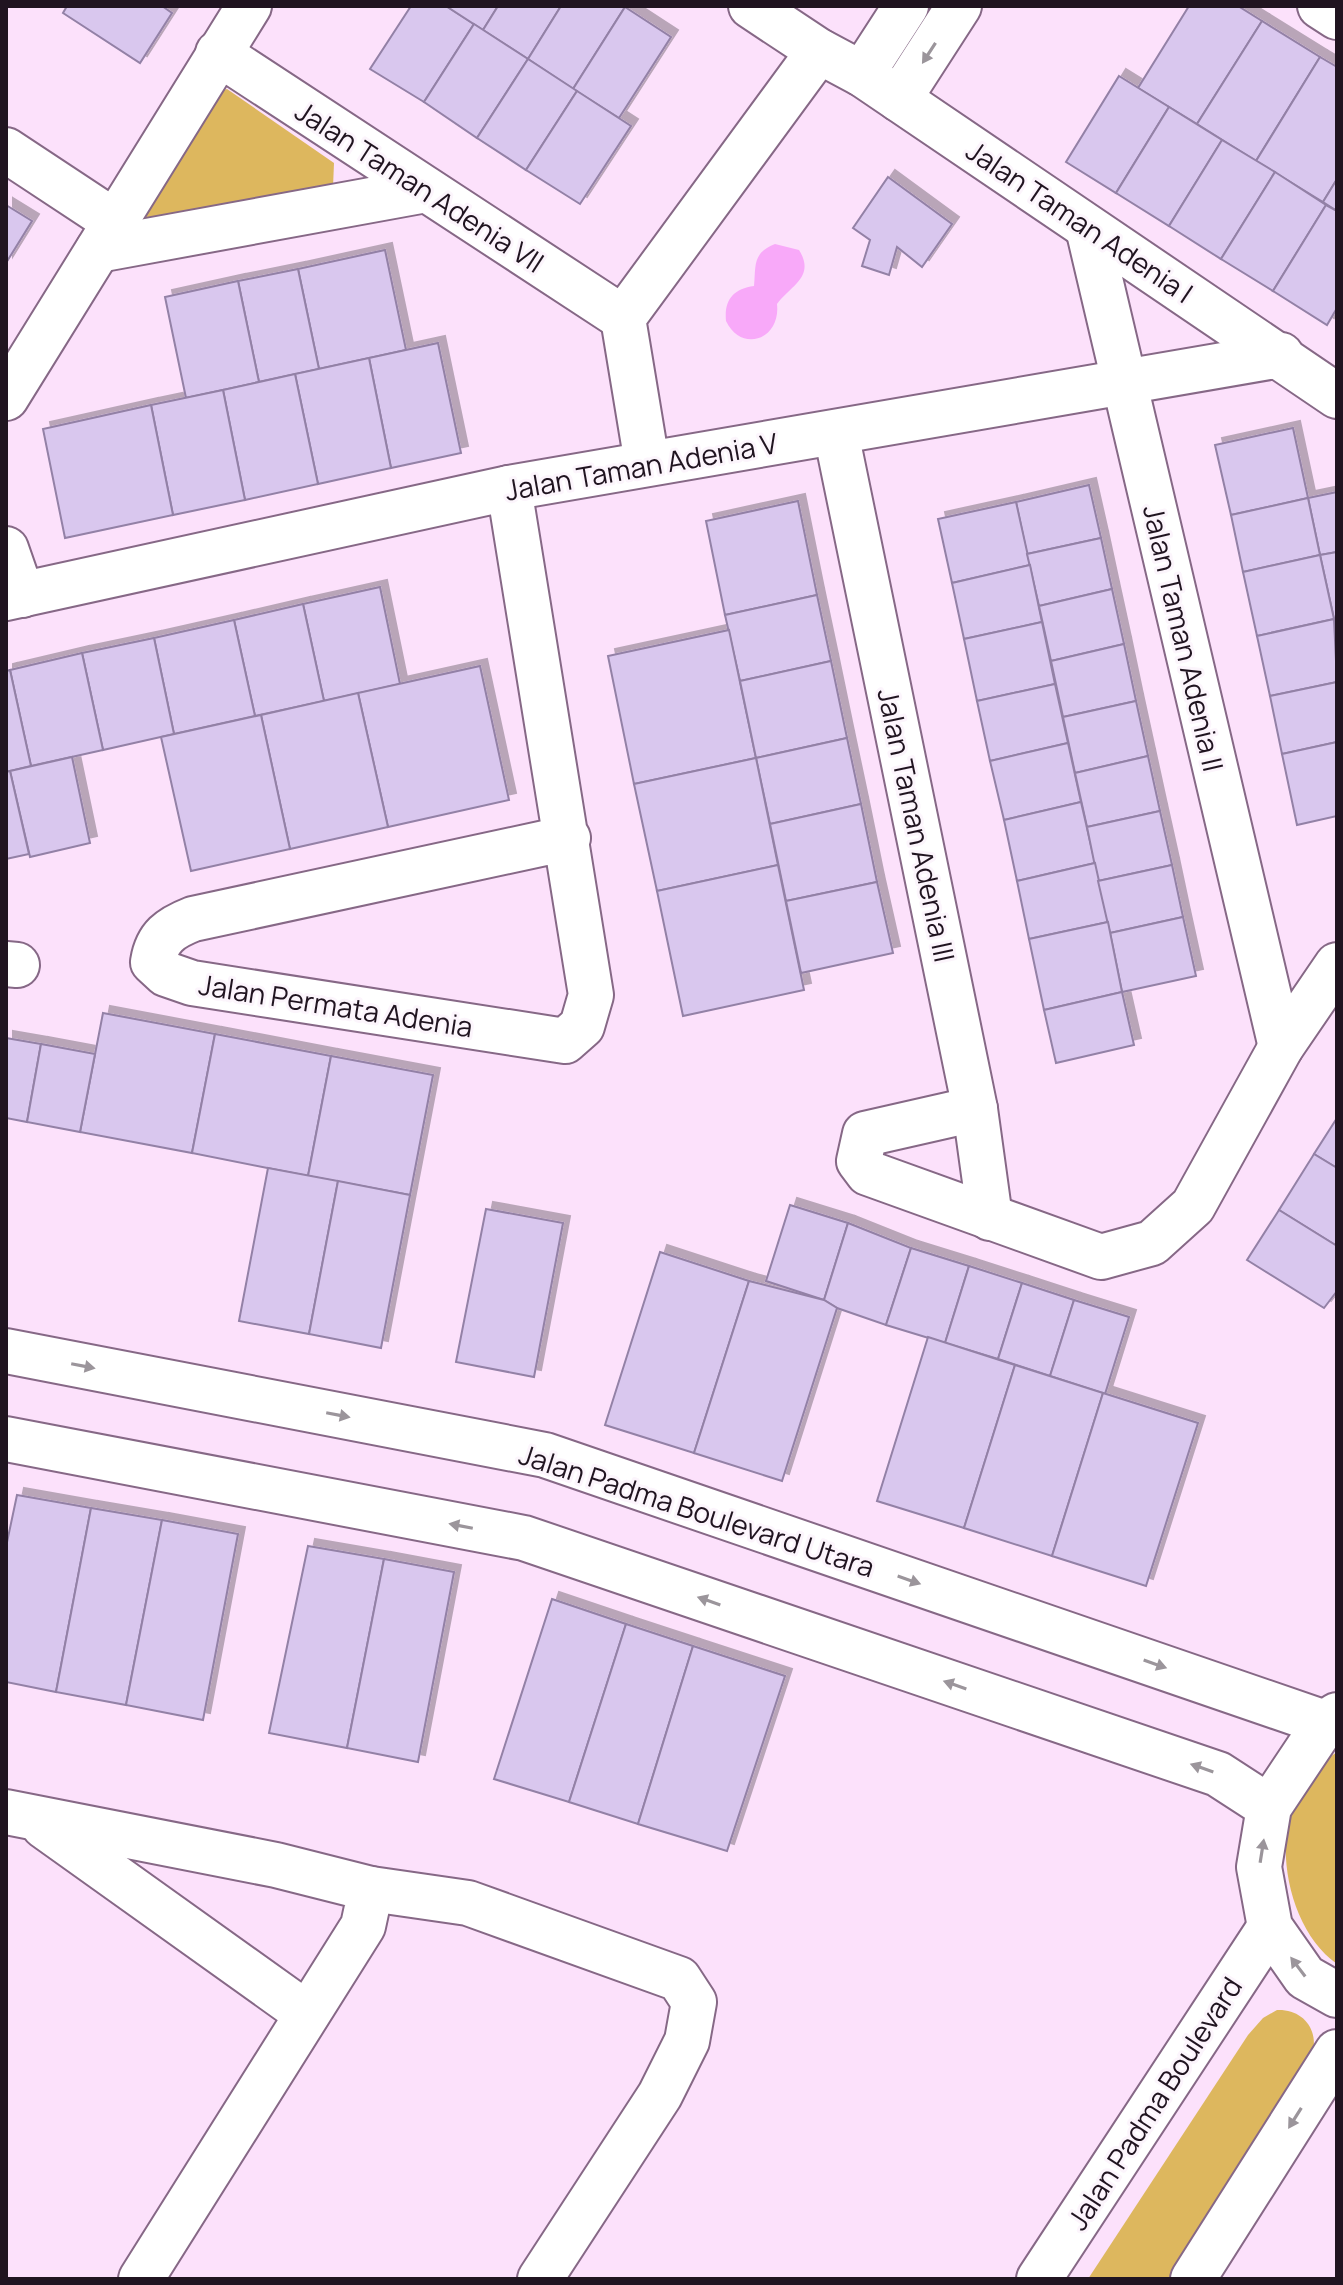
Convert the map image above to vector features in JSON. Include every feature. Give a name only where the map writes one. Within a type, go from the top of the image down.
[{"type":"street","points":[[6,398],[249,6]]},
{"type":"street","name":"Jalan Taman Adenia I","points":[[751,6],[819,51],[862,74],[1281,355],[1337,396]]},
{"type":"street","points":[[862,74],[906,6]]},
{"type":"street","points":[[899,99],[959,6]]},
{"type":"street","points":[[1320,6],[1337,17]]},
{"type":"street","points":[[647,463],[623,318],[819,51]]},
{"type":"street","name":"Jalan Taman Adenia VII","points":[[218,53],[623,318]]},
{"type":"street","points":[[6,150],[106,236],[426,190]]},
{"type":"street","name":"Jalan Taman Adenia II","points":[[1088,228],[1281,1047]]},
{"type":"street","name":"Jalan Taman Adenia V","points":[[14,596],[509,488],[1281,355]]},
{"type":"street","name":"Jalan Taman Adenia III","points":[[836,433],[975,1109],[990,1218]]},
{"type":"street","name":"Jalan Permata Adenia","points":[[509,488],[568,838],[591,995],[582,1026],[565,1041],[192,983],[166,974],[153,962],[156,944],[172,927],[193,919],[568,838]]},
{"type":"street","points":[[6,549],[14,596]]},
{"type":"street","points":[[975,1109],[865,1134],[859,1161],[868,1173],[1101,1257],[1152,1243],[1193,1206],[1281,1047],[1337,965]]},
{"type":"street","name":"Jalan Padma Boulevard Utara","points":[[6,1351],[545,1455],[1331,1719]]},
{"type":"street","points":[[6,1439],[524,1538],[1218,1774],[1269,1807]]},
{"type":"street","points":[[1331,1719],[1269,1807],[1259,1867],[1270,1927],[1305,1977],[1337,1995]]},
{"type":"street","points":[[19,1815],[276,1865],[371,1889],[468,1903],[679,1979],[694,2002],[687,2041],[660,2095],[540,2279]]},
{"type":"street","points":[[19,1815],[307,2014]]},
{"type":"street","points":[[141,2279],[363,1926],[371,1889]]},
{"type":"street","name":"Jalan Padma Boulevard","points":[[1039,2279],[1270,1927]]},
{"type":"street","points":[[1193,2279],[1337,2052]]},
{"type":"shaded area","points":[[227,89],[334,163],[333,187],[156,227],[141,211],[205,96]]},
{"type":"shaded area","points":[[775,244],[799,250],[805,267],[803,274],[777,304],[777,316],[767,333],[759,338],[741,337],[726,321],[728,301],[740,290],[754,286],[759,256]]},
{"type":"shaded area","points":[[1337,1752],[1337,1964],[1321,1950],[1298,1911],[1286,1865],[1286,1841],[1298,1791],[1324,1761]]},
{"type":"shaded area","points":[[1277,2010],[1294,2013],[1306,2022],[1313,2035],[1313,2052],[1169,2279],[1088,2279],[1248,2035],[1263,2018]]},
{"type":"building","points":[[67,6],[162,6],[172,13],[140,63],[63,13]]},
{"type":"building","points":[[411,6],[446,6],[474,24],[424,102],[370,69]]},
{"type":"building","points":[[446,6],[498,6],[483,30]]},
{"type":"building","points":[[498,6],[561,6],[528,59],[483,30]]},
{"type":"building","points":[[561,6],[625,7],[573,89],[528,59]]},
{"type":"building","points":[[1189,6],[1238,6],[1262,21],[1197,124],[1138,88]]},
{"type":"building","points":[[625,7],[671,37],[619,118],[573,89]]},
{"type":"building","points":[[1262,21],[1320,57],[1256,161],[1197,124]]},
{"type":"building","points":[[474,24],[528,59],[477,138],[424,102]]},
{"type":"building","points":[[1320,57],[1337,67],[1337,179],[1323,202],[1256,161]]},
{"type":"building","points":[[528,59],[577,91],[526,170],[477,138]]},
{"type":"building","points":[[1119,76],[1169,107],[1116,193],[1066,162]]},
{"type":"building","points":[[577,91],[631,126],[580,204],[526,170]]},
{"type":"building","points":[[1169,107],[1222,140],[1169,226],[1116,193]]},
{"type":"building","points":[[1222,140],[1275,172],[1221,259],[1169,226]]},
{"type":"building","points":[[1275,172],[1326,205],[1273,291],[1221,259]]},
{"type":"building","points":[[888,177],[952,224],[922,267],[897,247],[889,275],[862,266],[870,240],[853,228]]},
{"type":"building","points":[[1337,179],[1337,211],[1323,202]]},
{"type":"building","points":[[6,205],[32,221],[6,263]]},
{"type":"building","points":[[1326,205],[1337,211],[1337,308],[1327,325],[1273,291]]},
{"type":"building","points":[[385,250],[406,350],[319,369],[298,269]]},
{"type":"building","points":[[298,269],[319,369],[259,382],[238,281]]},
{"type":"building","points":[[238,281],[259,382],[186,398],[165,297]]},
{"type":"building","points":[[438,343],[461,453],[391,468],[369,358]]},
{"type":"building","points":[[369,358],[391,468],[318,484],[295,374]]},
{"type":"building","points":[[295,374],[318,484],[245,500],[223,390]]},
{"type":"building","points":[[223,390],[245,500],[173,515],[151,405]]},
{"type":"building","points":[[151,405],[173,515],[65,538],[43,429]]},
{"type":"building","points":[[1293,428],[1308,498],[1231,515],[1215,445]]},
{"type":"building","points":[[1089,485],[1101,538],[1027,554],[1016,502]]},
{"type":"building","points":[[1337,492],[1337,552],[1320,555],[1308,498]]},
{"type":"building","points":[[1308,498],[1320,555],[1243,572],[1231,515]]},
{"type":"building","points":[[798,501],[817,595],[725,615],[706,521]]},
{"type":"building","points":[[1016,502],[1030,565],[952,583],[938,519]]},
{"type":"building","points":[[1101,538],[1112,589],[1039,606],[1027,554]]},
{"type":"building","points":[[1337,552],[1337,618],[1334,619],[1320,555]]},
{"type":"building","points":[[1320,555],[1334,619],[1257,636],[1243,572]]},
{"type":"building","points":[[1030,565],[1042,622],[964,639],[952,583]]},
{"type":"building","points":[[380,587],[400,684],[324,701],[303,604]]},
{"type":"building","points":[[1112,589],[1124,644],[1051,661],[1039,606]]},
{"type":"building","points":[[817,595],[831,661],[740,681],[725,615]]},
{"type":"building","points":[[303,604],[324,701],[255,716],[234,620]]},
{"type":"building","points":[[1334,619],[1337,682],[1270,696],[1257,636]]},
{"type":"building","points":[[234,620],[255,716],[174,734],[154,638]]},
{"type":"building","points":[[1042,622],[1055,684],[977,701],[964,639]]},
{"type":"building","points":[[729,630],[756,758],[634,784],[608,656]]},
{"type":"building","points":[[154,638],[174,734],[103,750],[82,653]]},
{"type":"building","points":[[1124,644],[1136,701],[1063,717],[1051,661]]},
{"type":"building","points":[[82,653],[103,750],[31,766],[10,670]]},
{"type":"building","points":[[831,661],[847,738],[756,758],[740,681]]},
{"type":"building","points":[[480,666],[509,800],[388,827],[358,693]]},
{"type":"building","points":[[10,670],[31,766],[6,772],[6,671]]},
{"type":"building","points":[[1337,682],[1337,742],[1282,754],[1270,696]]},
{"type":"building","points":[[1055,684],[1068,743],[990,761],[977,701]]},
{"type":"building","points":[[358,693],[388,827],[290,849],[261,715]]},
{"type":"building","points":[[1136,701],[1148,756],[1075,773],[1063,717]]},
{"type":"building","points":[[261,715],[290,849],[191,871],[161,737]]},
{"type":"building","points":[[847,738],[861,804],[770,824],[756,758]]},
{"type":"building","points":[[1337,742],[1337,816],[1297,825],[1282,754]]},
{"type":"building","points":[[1068,743],[1081,802],[1004,820],[990,761]]},
{"type":"building","points":[[1148,756],[1160,811],[1087,827],[1075,773]]},
{"type":"building","points":[[72,757],[90,843],[30,857],[10,771]]},
{"type":"building","points":[[756,758],[778,865],[657,891],[634,784]]},
{"type":"building","points":[[10,771],[29,854],[6,859],[6,772]]},
{"type":"building","points":[[1081,802],[1095,863],[1017,881],[1004,820]]},
{"type":"building","points":[[861,804],[877,882],[786,901],[770,824]]},
{"type":"building","points":[[1160,811],[1172,865],[1098,881],[1087,827]]},
{"type":"building","points":[[1095,863],[1108,922],[1029,939],[1017,881]]},
{"type":"building","points":[[778,865],[804,990],[683,1016],[657,891]]},
{"type":"building","points":[[1172,865],[1183,917],[1110,933],[1098,881]]},
{"type":"building","points":[[877,882],[893,953],[801,973],[786,901]]},
{"type":"building","points":[[1183,917],[1196,976],[1122,992],[1110,933]]},
{"type":"building","points":[[1108,922],[1122,992],[1044,1010],[1029,939]]},
{"type":"building","points":[[1122,992],[1134,1045],[1056,1063],[1044,1010]]},
{"type":"building","points":[[103,1013],[215,1034],[192,1153],[80,1132]]},
{"type":"building","points":[[215,1034],[331,1056],[308,1176],[192,1153]]},
{"type":"building","points":[[6,1038],[41,1044],[27,1122],[6,1118]]},
{"type":"building","points":[[41,1044],[95,1054],[80,1132],[27,1122]]},
{"type":"building","points":[[331,1056],[433,1075],[410,1195],[308,1176]]},
{"type":"building","points":[[1337,1118],[1337,1168],[1314,1154]]},
{"type":"building","points":[[1314,1154],[1337,1168],[1337,1246],[1279,1210]]},
{"type":"building","points":[[268,1168],[338,1181],[309,1334],[239,1321]]},
{"type":"building","points":[[338,1181],[410,1195],[381,1348],[309,1334]]},
{"type":"building","points":[[790,1205],[848,1223],[824,1300],[766,1281]]},
{"type":"building","points":[[486,1209],[563,1223],[534,1377],[456,1362]]},
{"type":"building","points":[[1279,1210],[1337,1246],[1337,1291],[1324,1308],[1247,1260]]},
{"type":"building","points":[[848,1223],[911,1248],[886,1325],[837,1308],[824,1300]]},
{"type":"building","points":[[911,1248],[969,1266],[945,1343],[886,1325]]},
{"type":"building","points":[[660,1252],[749,1281],[694,1453],[605,1425]]},
{"type":"building","points":[[969,1266],[1022,1283],[998,1359],[945,1343]]},
{"type":"building","points":[[749,1281],[824,1300],[837,1308],[782,1481],[694,1453]]},
{"type":"building","points":[[1022,1283],[1074,1300],[1050,1376],[998,1359]]},
{"type":"building","points":[[1074,1300],[1129,1317],[1105,1394],[1050,1376]]},
{"type":"building","points":[[928,1337],[1015,1365],[964,1528],[877,1501]]},
{"type":"building","points":[[1015,1365],[1103,1393],[1052,1556],[964,1528]]},
{"type":"building","points":[[1103,1393],[1198,1423],[1146,1586],[1052,1556]]},
{"type":"building","points":[[17,1495],[91,1508],[56,1692],[6,1682],[6,1547]]},
{"type":"building","points":[[91,1508],[162,1520],[126,1705],[56,1692]]},
{"type":"building","points":[[162,1520],[238,1534],[203,1720],[126,1705]]},
{"type":"building","points":[[308,1546],[384,1559],[347,1748],[269,1733]]},
{"type":"building","points":[[384,1559],[454,1572],[418,1762],[347,1748]]},
{"type":"building","points":[[552,1599],[626,1624],[569,1802],[494,1779]]},
{"type":"building","points":[[626,1624],[693,1646],[638,1824],[569,1802]]},
{"type":"building","points":[[693,1646],[785,1676],[727,1851],[638,1824]]}]
